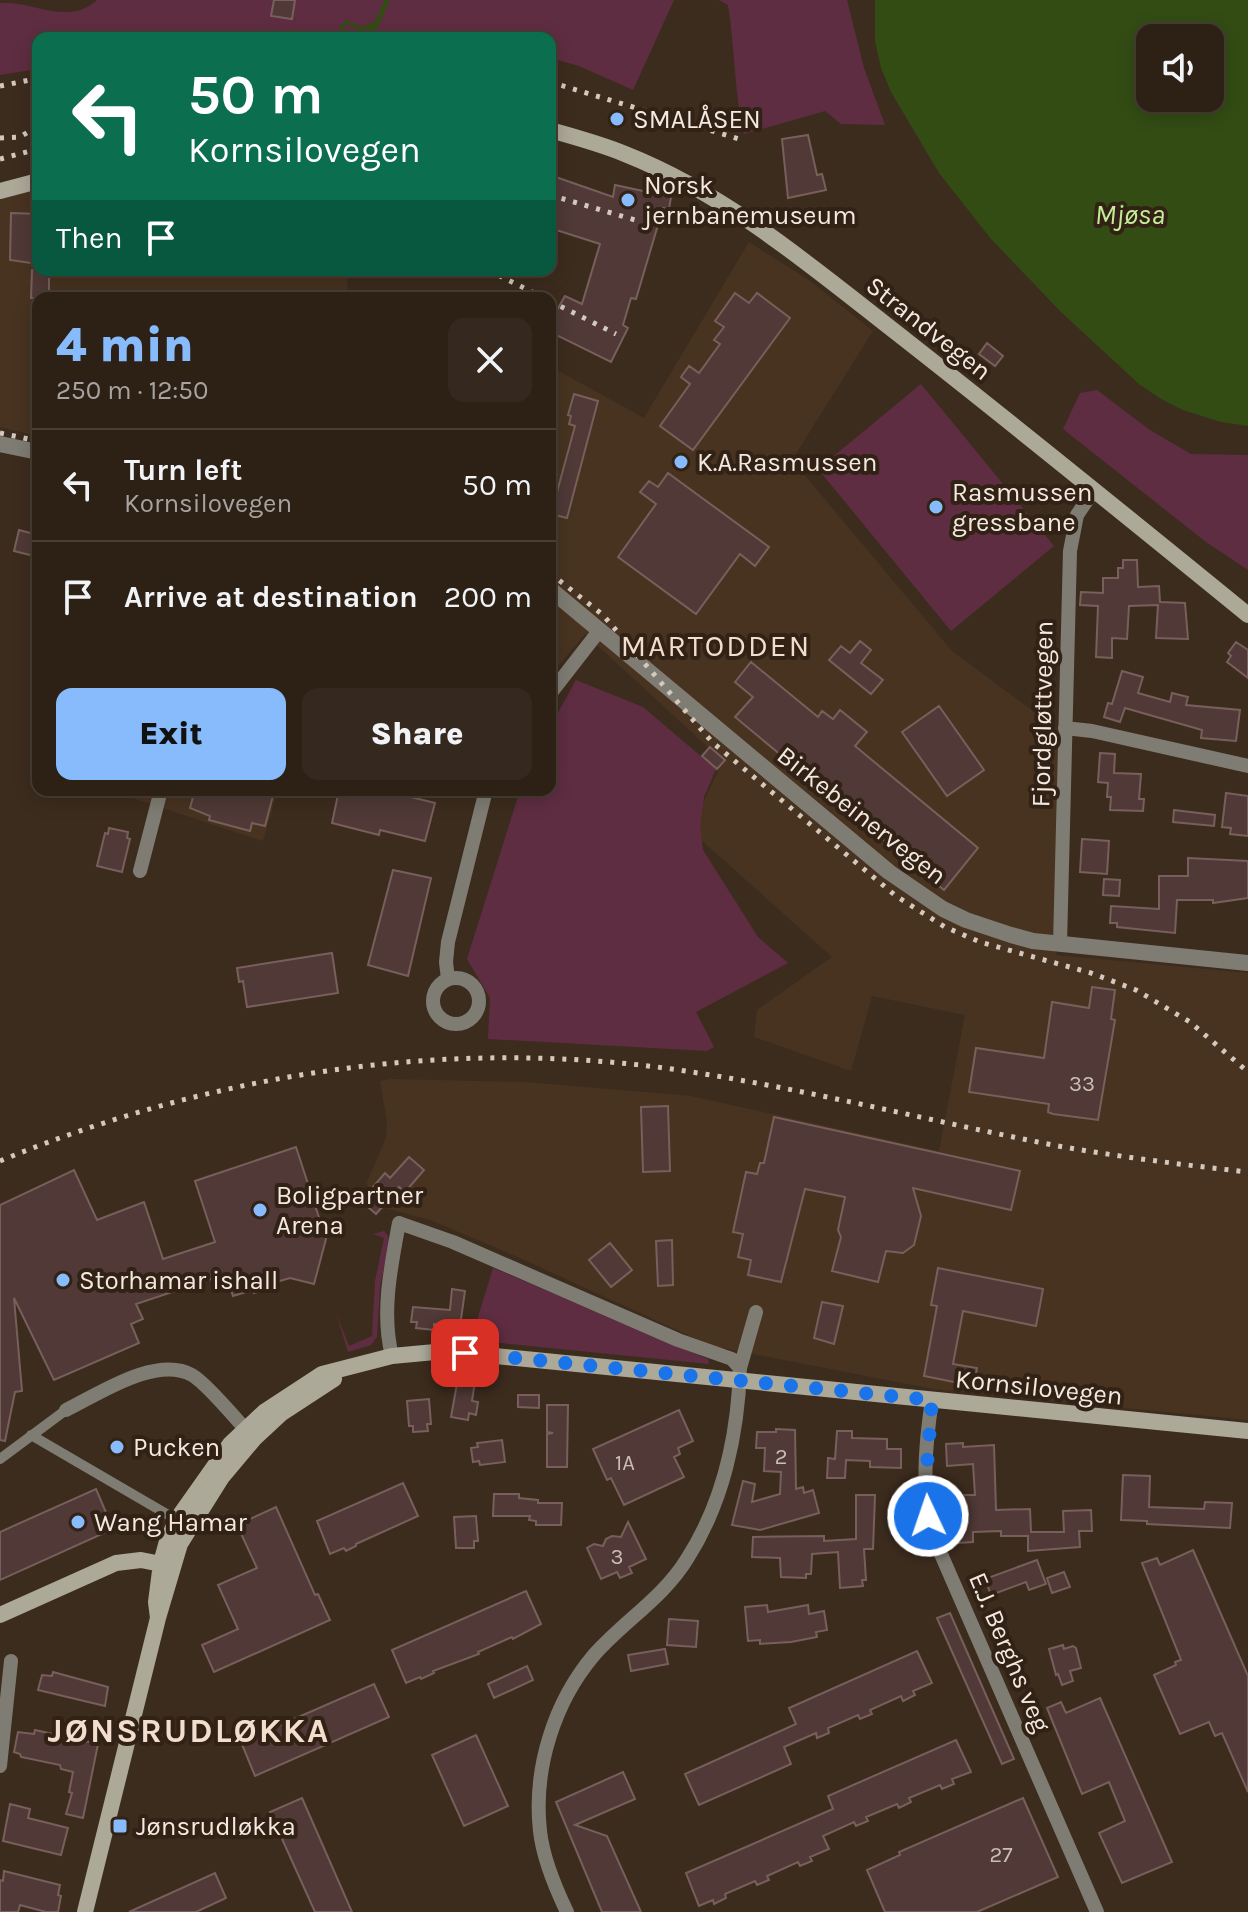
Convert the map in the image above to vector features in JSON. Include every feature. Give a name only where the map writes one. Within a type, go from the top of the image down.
[{"type":"main road","name":"Strandvegen","points":[[556,132],[624,153],[705,193],[806,261],[1248,615]]},
{"type":"main road","points":[[0,191],[32,183]]},
{"type":"main road","name":"Kornsilovegen","points":[[85,1912],[158,1618],[156,1602],[167,1564],[167,1541],[177,1519],[216,1462],[249,1434],[280,1399],[322,1374],[392,1356],[465,1353],[740,1374],[932,1400],[1248,1431]]},
{"type":"main road","points":[[0,1615],[116,1563],[141,1560],[167,1564]]},
{"type":"street","points":[[0,444],[32,451]]},
{"type":"street","name":"Fjordgløttvegen","points":[[1060,944],[1072,533],[1077,515],[1094,490]]},
{"type":"street","name":"Birkebeinervegen","points":[[556,594],[864,852],[943,909],[988,928],[1033,941],[1248,963]]},
{"type":"street","points":[[556,686],[599,631]]},
{"type":"street","points":[[1065,728],[1092,731],[1248,766]]},
{"type":"street","points":[[140,871],[159,796]]},
{"type":"street","points":[[448,979],[448,942],[484,796]]},
{"type":"street","points":[[392,1356],[387,1296],[399,1223],[453,1242],[678,1340],[732,1359],[740,1374]]},
{"type":"street","points":[[567,1912],[548,1866],[540,1831],[542,1768],[553,1727],[576,1680],[594,1656],[661,1593],[700,1537],[729,1458],[740,1374],[756,1312]]},
{"type":"street","points":[[0,1459],[66,1410],[150,1371],[166,1367],[193,1375],[249,1434]]},
{"type":"street","name":"E.J. Berghs veg","points":[[932,1400],[925,1491],[934,1538],[1097,1912]]},
{"type":"street","points":[[31,1435],[170,1516]]},
{"type":"street","points":[[0,1766],[11,1661]]},
{"type":"shaded area","points":[[97,0],[674,0],[633,90],[579,66],[556,60],[556,32],[32,32],[32,70],[0,75],[0,3],[62,12],[86,8]]},
{"type":"shaded area","points":[[719,0],[847,0],[864,68],[885,125],[841,124],[825,111],[744,134],[728,5]]},
{"type":"shaded area","points":[[32,189],[32,276],[348,276],[347,292],[32,292],[32,435],[0,427],[0,198]]},
{"type":"shaded area","points":[[749,242],[810,281],[873,331],[792,460],[952,651],[1060,731],[1056,955],[1248,973],[1248,1420],[933,1389],[712,1346],[430,1220],[385,1208],[376,1214],[361,1201],[368,1193],[367,1182],[386,1138],[387,1122],[380,1081],[391,1079],[526,1082],[691,1096],[939,1151],[965,1015],[872,996],[851,1071],[754,1037],[757,1010],[832,957],[690,830],[723,761],[585,634],[556,669],[556,370],[644,418]]},
{"type":"shaded area","name":"Rasmussen gressbane","points":[[921,384],[1054,546],[951,631],[818,469]]},
{"type":"shaded area","points":[[1097,390],[1150,430],[1191,454],[1248,455],[1248,570],[1206,542],[1063,429],[1080,393]]},
{"type":"shaded area","points":[[576,680],[643,707],[716,769],[704,797],[700,826],[703,850],[758,937],[788,963],[696,1012],[714,1047],[707,1051],[488,1039],[490,998],[467,959],[518,796],[556,796],[556,716]]},
{"type":"shaded area","points":[[126,796],[276,796],[263,841]]},
{"type":"shaded area","points":[[384,1231],[389,1244],[380,1287],[377,1337],[371,1345],[348,1352],[336,1313],[349,1346],[372,1336],[375,1281],[384,1238],[373,1234]]},
{"type":"shaded area","points":[[493,1268],[708,1359],[709,1364],[471,1340]]},
{"type":"water","name":"Mjøsa","points":[[875,0],[1248,0],[1248,426],[1221,422],[1163,400],[1140,385],[1061,312],[991,239],[939,173],[891,92],[875,41]]},
{"type":"water","points":[[346,20],[362,27],[380,20],[376,29],[370,32],[358,32],[347,24],[344,27],[347,32],[339,32]]},
{"type":"building","points":[[274,0],[295,0],[292,19],[271,16]]},
{"type":"building","points":[[808,135],[817,175],[822,174],[826,190],[788,198],[782,139]]},
{"type":"building","points":[[556,177],[613,197],[615,185],[671,197],[669,209],[663,208],[636,299],[631,298],[623,325],[628,328],[611,362],[556,335],[556,312],[565,296],[582,304],[600,244],[556,230]]},
{"type":"building","points":[[11,213],[32,214],[32,263],[10,260]]},
{"type":"building","points":[[32,270],[32,276],[49,276],[49,292],[32,292],[31,298]]},
{"type":"building","points":[[735,293],[749,303],[757,293],[790,318],[693,450],[660,426],[690,384],[681,377],[689,366],[699,373],[720,344],[714,340],[724,327],[715,321]]},
{"type":"building","points":[[987,343],[1003,356],[995,366],[979,354]]},
{"type":"building","points":[[574,394],[598,401],[567,518],[556,515],[556,496],[575,426],[569,424],[571,416],[568,415]]},
{"type":"building","points":[[668,473],[769,547],[755,566],[740,554],[696,614],[618,557],[656,504],[640,492],[649,481],[658,487]]},
{"type":"building","points":[[19,530],[32,533],[32,556],[14,551]]},
{"type":"building","points":[[1123,560],[1137,560],[1138,587],[1159,586],[1160,602],[1185,603],[1188,639],[1156,638],[1158,605],[1129,606],[1127,639],[1112,638],[1112,658],[1096,657],[1098,606],[1080,605],[1081,592],[1103,593],[1103,578],[1118,578],[1118,568],[1123,568]]},
{"type":"building","points":[[860,641],[871,650],[861,663],[883,680],[871,694],[829,660],[841,646],[850,653]]},
{"type":"building","points":[[1236,642],[1248,650],[1248,678],[1227,662],[1231,656],[1228,653]]},
{"type":"building","points":[[751,662],[818,717],[822,711],[833,719],[840,710],[867,732],[855,746],[978,848],[944,890],[735,717],[753,697],[735,682]]},
{"type":"building","points":[[1122,671],[1143,677],[1138,693],[1170,702],[1172,693],[1188,697],[1186,705],[1240,710],[1236,741],[1201,738],[1202,730],[1125,708],[1120,722],[1104,717],[1108,703],[1112,704]]},
{"type":"building","points":[[939,706],[984,770],[947,796],[902,732]]},
{"type":"building","points":[[710,747],[725,760],[717,769],[702,756]]},
{"type":"building","points":[[1100,753],[1115,754],[1114,773],[1141,774],[1139,799],[1144,799],[1143,811],[1110,810],[1108,783],[1098,782]]},
{"type":"building","points":[[1226,793],[1248,796],[1248,836],[1230,834],[1231,828],[1222,827]]},
{"type":"building","points":[[193,796],[273,796],[265,826],[252,823],[250,831],[209,820],[210,816],[190,808]]},
{"type":"building","points":[[338,796],[407,796],[435,803],[425,841],[380,830],[379,835],[332,823]]},
{"type":"building","points":[[1174,810],[1215,815],[1214,826],[1173,822]]},
{"type":"building","points":[[109,828],[128,832],[127,838],[130,839],[122,872],[97,866]]},
{"type":"building","points":[[1082,839],[1109,841],[1107,874],[1080,872]]},
{"type":"building","points":[[1188,858],[1248,861],[1248,898],[1213,903],[1213,900],[1177,900],[1175,933],[1117,927],[1117,923],[1110,923],[1111,906],[1159,909],[1159,876],[1188,876]]},
{"type":"building","points":[[393,870],[431,878],[408,976],[368,965]]},
{"type":"building","points":[[1104,879],[1120,880],[1119,896],[1103,895]]},
{"type":"building","points":[[332,953],[338,993],[247,1007],[243,981],[239,982],[237,968]]},
{"type":"building","points":[[1092,987],[1115,990],[1111,1019],[1115,1020],[1098,1120],[1053,1114],[1048,1112],[1049,1104],[969,1092],[976,1048],[1044,1058],[1052,1002],[1089,1008]]},
{"type":"building","points":[[668,1106],[670,1171],[643,1172],[641,1107]]},
{"type":"building","points":[[774,1117],[1020,1171],[1011,1210],[913,1188],[921,1216],[914,1245],[903,1253],[886,1251],[878,1282],[832,1271],[841,1237],[838,1230],[845,1197],[805,1189],[781,1282],[748,1275],[751,1260],[738,1257],[743,1234],[733,1232],[746,1172],[757,1174],[760,1163],[764,1163]]},
{"type":"building","points":[[296,1147],[326,1239],[314,1284],[290,1278],[266,1285],[267,1289],[233,1296],[226,1274],[136,1304],[143,1319],[131,1324],[139,1343],[54,1380],[14,1298],[22,1391],[15,1392],[5,1441],[0,1440],[0,1205],[74,1170],[97,1220],[144,1202],[163,1259],[215,1242],[195,1181]]},
{"type":"building","points":[[409,1157],[424,1170],[405,1192],[399,1187],[376,1214],[361,1201],[385,1173],[390,1178]]},
{"type":"building","points":[[672,1240],[673,1285],[658,1286],[656,1241]]},
{"type":"building","points":[[610,1243],[632,1270],[611,1287],[589,1260]]},
{"type":"building","points":[[938,1268],[1043,1289],[1036,1326],[963,1311],[953,1364],[977,1368],[974,1386],[924,1376],[937,1306],[931,1305]]},
{"type":"building","points":[[452,1289],[465,1291],[460,1326],[434,1324],[434,1330],[416,1328],[417,1322],[411,1322],[413,1307],[450,1310]]},
{"type":"building","points":[[822,1302],[843,1306],[834,1344],[814,1338]]},
{"type":"building","points":[[458,1378],[475,1381],[472,1401],[478,1402],[476,1415],[469,1413],[468,1420],[451,1417]]},
{"type":"building","points":[[518,1395],[539,1395],[539,1408],[518,1407]]},
{"type":"building","points":[[429,1399],[431,1424],[427,1424],[428,1431],[413,1432],[413,1426],[409,1426],[407,1401]]},
{"type":"building","points":[[547,1405],[568,1405],[567,1467],[547,1467],[547,1434],[553,1433],[547,1432]]},
{"type":"building","points":[[679,1410],[693,1441],[678,1448],[680,1454],[674,1457],[684,1477],[624,1505],[611,1478],[607,1480],[593,1449]]},
{"type":"building","points":[[776,1429],[795,1430],[796,1489],[803,1487],[804,1493],[813,1490],[819,1513],[760,1530],[732,1525],[743,1481],[755,1484],[752,1502],[780,1494],[781,1472],[764,1471],[765,1448],[756,1448],[757,1432],[776,1432]]},
{"type":"building","points":[[837,1431],[852,1431],[852,1438],[887,1439],[887,1449],[901,1449],[901,1468],[870,1467],[870,1461],[846,1460],[845,1478],[827,1478],[828,1458],[835,1459]]},
{"type":"building","points":[[502,1440],[505,1462],[480,1465],[479,1461],[473,1462],[471,1448],[478,1447],[477,1443]]},
{"type":"building","points":[[963,1443],[963,1447],[994,1445],[996,1510],[1030,1509],[1031,1532],[1064,1532],[1063,1511],[1091,1510],[1092,1531],[1079,1531],[1080,1547],[1028,1551],[1028,1536],[1001,1536],[1001,1531],[973,1532],[973,1542],[958,1543],[957,1514],[965,1513],[964,1495],[975,1495],[973,1464],[947,1466],[946,1444]]},
{"type":"building","points":[[1123,1475],[1150,1476],[1149,1507],[1204,1509],[1205,1502],[1232,1503],[1230,1528],[1121,1520]]},
{"type":"building","points":[[403,1483],[418,1516],[346,1551],[344,1548],[330,1554],[317,1521]]},
{"type":"building","points":[[96,1489],[113,1529],[0,1580],[0,1532]]},
{"type":"building","points":[[494,1494],[519,1494],[519,1498],[538,1500],[538,1503],[562,1503],[561,1525],[536,1525],[536,1521],[529,1520],[530,1516],[493,1516]]},
{"type":"building","points":[[856,1495],[875,1495],[873,1549],[864,1549],[866,1580],[862,1580],[863,1586],[840,1588],[838,1552],[812,1554],[811,1574],[806,1574],[806,1578],[781,1577],[780,1558],[752,1557],[753,1537],[824,1536],[824,1541],[856,1539]]},
{"type":"building","points":[[276,1507],[315,1595],[318,1594],[330,1620],[214,1672],[202,1645],[238,1629],[218,1585],[257,1568],[237,1525]]},
{"type":"building","points":[[476,1516],[478,1541],[474,1541],[474,1548],[456,1548],[454,1517]]},
{"type":"building","points":[[628,1522],[646,1559],[629,1567],[632,1573],[620,1578],[617,1572],[601,1579],[587,1548],[594,1544],[603,1546],[606,1539],[612,1536],[621,1537]]},
{"type":"building","points":[[1193,1550],[1248,1676],[1248,1792],[1222,1733],[1215,1736],[1209,1722],[1180,1734],[1154,1675],[1181,1660],[1142,1563],[1157,1558],[1160,1565]]},
{"type":"building","points":[[1037,1560],[1046,1584],[1029,1590],[1026,1582],[991,1595],[985,1579]]},
{"type":"building","points":[[1064,1572],[1070,1587],[1052,1593],[1047,1578]]},
{"type":"building","points":[[526,1591],[541,1624],[479,1654],[406,1683],[392,1650]]},
{"type":"building","points":[[767,1605],[768,1612],[808,1605],[809,1614],[824,1611],[827,1630],[816,1632],[817,1637],[791,1642],[760,1644],[760,1640],[748,1641],[745,1607]]},
{"type":"building","points":[[950,1613],[1014,1759],[1002,1764],[937,1618]]},
{"type":"building","points":[[669,1619],[698,1621],[696,1647],[667,1645]]},
{"type":"building","points":[[1063,1645],[1064,1649],[1076,1648],[1081,1668],[1070,1671],[1073,1681],[1062,1685],[1049,1649]]},
{"type":"building","points":[[665,1649],[668,1664],[631,1671],[628,1655]]},
{"type":"building","points":[[917,1651],[932,1683],[913,1691],[915,1695],[903,1701],[901,1696],[870,1710],[872,1714],[860,1719],[858,1715],[828,1728],[829,1733],[817,1738],[816,1733],[784,1747],[791,1764],[699,1805],[685,1774],[796,1724],[789,1708]]},
{"type":"building","points":[[527,1666],[533,1680],[494,1698],[488,1684]]},
{"type":"building","points":[[53,1672],[108,1687],[105,1706],[38,1690],[42,1675],[52,1676]]},
{"type":"building","points":[[374,1684],[389,1717],[255,1776],[241,1742]]},
{"type":"building","points":[[1100,1698],[1172,1862],[1122,1883],[1099,1833],[1125,1821],[1109,1782],[1082,1794],[1047,1708],[1061,1702],[1066,1713]]},
{"type":"building","points":[[35,1730],[98,1744],[83,1818],[66,1814],[72,1793],[69,1792],[73,1772],[61,1769],[60,1765],[21,1757],[14,1752],[18,1732],[34,1734]]},
{"type":"building","points":[[476,1735],[508,1806],[464,1826],[432,1755]]},
{"type":"building","points":[[956,1740],[971,1772],[952,1779],[954,1784],[942,1789],[940,1785],[909,1798],[911,1802],[899,1808],[897,1804],[866,1817],[868,1821],[856,1826],[854,1822],[823,1836],[829,1849],[810,1857],[812,1861],[800,1866],[798,1862],[767,1876],[769,1880],[757,1885],[755,1881],[725,1894],[726,1898],[714,1904],[713,1900],[699,1906],[686,1873],[833,1809],[828,1796]]},
{"type":"building","points":[[623,1772],[635,1799],[575,1825],[607,1836],[641,1912],[602,1912],[556,1802]]},
{"type":"building","points":[[302,1798],[352,1912],[315,1912],[270,1812]]},
{"type":"building","points":[[1023,1798],[1058,1877],[977,1912],[885,1912],[867,1870],[900,1855],[899,1852]]},
{"type":"building","points":[[10,1804],[30,1809],[28,1818],[68,1828],[61,1855],[3,1841]]},
{"type":"building","points":[[4,1871],[60,1885],[58,1912],[20,1905],[18,1912],[0,1912],[0,1880],[3,1881]]},
{"type":"building","points":[[215,1873],[226,1898],[196,1912],[129,1912]]},
{"type":"waterway","points":[[377,23],[387,0]]},
{"type":"railway","points":[[0,86],[32,82]]},
{"type":"railway","points":[[556,84],[739,139]]},
{"type":"railway","points":[[0,138],[20,137],[32,130]]},
{"type":"railway","points":[[0,159],[32,151]]},
{"type":"railway","points":[[556,197],[642,222]]},
{"type":"railway","points":[[500,276],[532,292]]},
{"type":"railway","points":[[556,304],[616,334]]},
{"type":"railway","points":[[0,433],[32,440]]},
{"type":"railway","points":[[556,578],[603,615],[712,742],[896,896],[945,927],[980,942],[1091,973],[1136,990],[1190,1022],[1248,1072]]},
{"type":"railway","points":[[0,1161],[78,1131],[240,1087],[322,1072],[405,1062],[489,1058],[573,1060],[707,1074],[1058,1146],[1248,1172]]},
{"type":"place","name":"SMALÅSEN","points":[[617,119]]},
{"type":"place","name":"Norsk jernbanemuseum","points":[[628,200]]},
{"type":"place","name":"K.A.Rasmussen","points":[[681,462]]},
{"type":"place","name":"Rasmussen gressbane","points":[[936,507]]},
{"type":"place","name":"Boligpartner Arena","points":[[260,1210]]},
{"type":"place","name":"Storhamar ishall","points":[[63,1280]]},
{"type":"place","name":"Pucken","points":[[117,1447]]},
{"type":"place","name":"Wang Hamar","points":[[78,1522]]},
{"type":"place","name":"Jønsrudløkka","points":[[120,1826]]},
{"type":"district","name":"MARTODDEN","points":[[716,646]]},
{"type":"district","name":"JØNSRUDLØKKA","points":[[189,1730]]},
{"type":"route","points":[[465,1353],[932,1400],[925,1491],[928,1516]]}]
